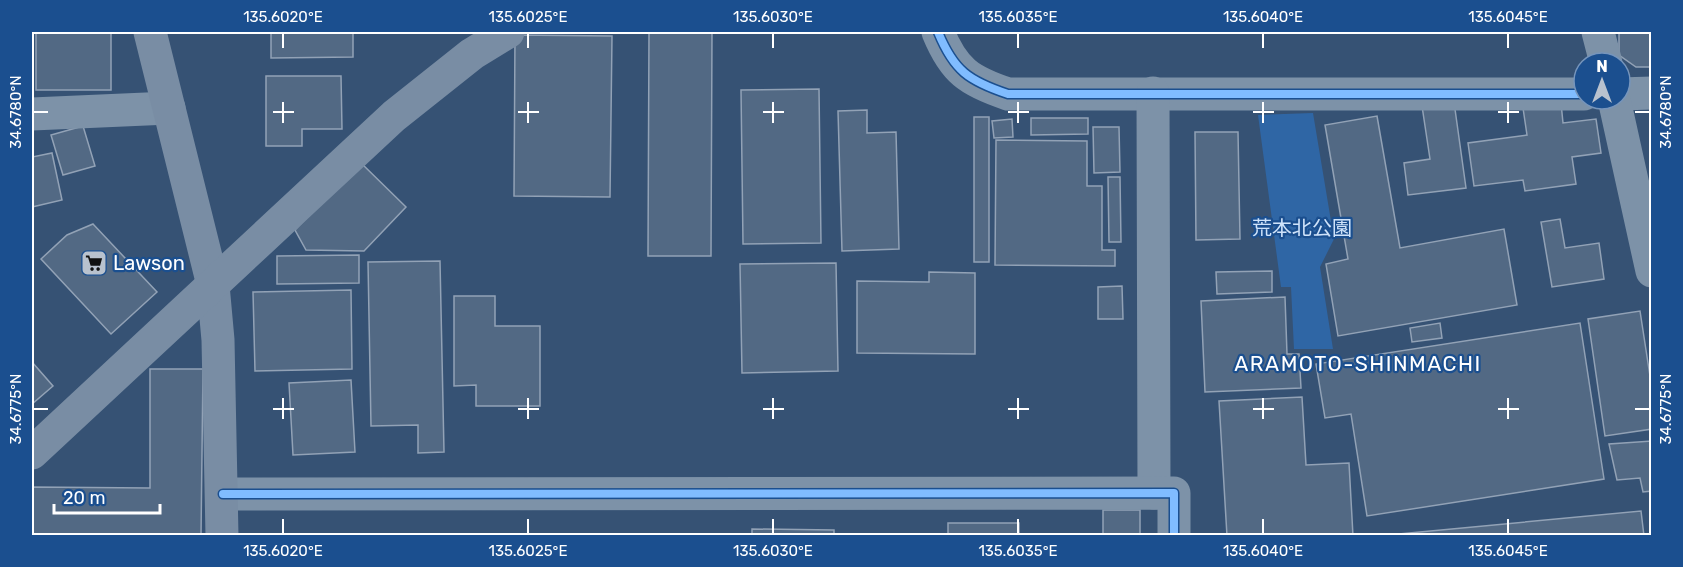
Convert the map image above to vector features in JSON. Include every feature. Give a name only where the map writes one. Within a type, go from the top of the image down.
[{"type":"street","points":[[150,32],[213,285],[218,340],[223,494],[222,536]]},
{"type":"street","points":[[32,453],[394,116],[472,54],[508,32]]},
{"type":"street","points":[[938,32],[955,65],[978,84],[1008,94],[1572,94]]},
{"type":"street","points":[[1598,32],[1603,51]]},
{"type":"street","points":[[1153,93],[1154,493]]},
{"type":"street","points":[[1632,94],[1652,93]]},
{"type":"street","points":[[32,114],[169,108]]},
{"type":"street","points":[[1617,111],[1652,271]]},
{"type":"street","points":[[223,494],[1174,493],[1174,536]]},
{"type":"green space","name":"荒本北公園","points":[[1313,113],[1334,239],[1320,267],[1333,349],[1294,349],[1291,287],[1281,287],[1258,115]]},
{"type":"building","points":[[36,32],[111,32],[111,90],[36,90]]},
{"type":"building","points":[[271,32],[353,32],[353,57],[271,58]]},
{"type":"building","points":[[649,32],[712,32],[711,256],[648,256]]},
{"type":"building","points":[[1619,32],[1652,32],[1652,67],[1636,67],[1632,64],[1632,51],[1619,51]]},
{"type":"building","points":[[515,35],[612,36],[610,197],[514,196]]},
{"type":"building","points":[[266,76],[341,76],[342,129],[302,129],[302,146],[266,146]]},
{"type":"building","points":[[819,89],[821,243],[743,244],[741,90]]},
{"type":"building","points":[[1454,102],[1466,188],[1408,195],[1404,163],[1430,159],[1422,106]]},
{"type":"building","points":[[1561,103],[1563,123],[1596,119],[1601,153],[1572,157],[1576,184],[1525,191],[1523,180],[1474,186],[1468,143],[1527,135],[1523,108]]},
{"type":"building","points":[[867,110],[867,133],[896,132],[899,249],[842,251],[838,111]]},
{"type":"building","points":[[1377,116],[1400,248],[1504,229],[1517,305],[1338,336],[1326,264],[1348,259],[1325,125]]},
{"type":"building","points":[[974,117],[989,117],[989,262],[974,262]]},
{"type":"building","points":[[1031,118],[1088,118],[1088,134],[1031,135]]},
{"type":"building","points":[[1012,119],[1013,137],[994,138],[992,121]]},
{"type":"building","points":[[83,126],[95,166],[63,175],[51,135]]},
{"type":"building","points":[[1093,127],[1119,127],[1120,172],[1094,173]]},
{"type":"building","points":[[1195,132],[1238,132],[1240,239],[1196,240]]},
{"type":"building","points":[[996,140],[1087,141],[1087,186],[1102,186],[1102,250],[1115,250],[1115,266],[995,265]]},
{"type":"building","points":[[52,153],[62,200],[32,207],[32,157]]},
{"type":"building","points":[[360,162],[406,207],[364,251],[306,250],[295,230]]},
{"type":"building","points":[[1108,177],[1120,177],[1121,242],[1109,242]]},
{"type":"building","points":[[1560,219],[1565,248],[1599,243],[1604,279],[1552,287],[1541,222]]},
{"type":"building","points":[[93,224],[157,292],[111,334],[41,259],[67,235]]},
{"type":"building","points":[[359,255],[359,283],[277,284],[277,256]]},
{"type":"building","points":[[440,261],[444,452],[418,453],[418,425],[371,426],[368,262]]},
{"type":"building","points":[[836,263],[838,371],[742,373],[740,264]]},
{"type":"building","points":[[1272,271],[1272,292],[1217,294],[1216,272]]},
{"type":"building","points":[[929,272],[975,273],[975,354],[857,353],[857,281],[929,282]]},
{"type":"building","points":[[1122,286],[1123,319],[1098,319],[1098,287]]},
{"type":"building","points":[[351,290],[352,369],[255,371],[253,292]]},
{"type":"building","points":[[454,296],[495,296],[495,326],[540,326],[540,406],[476,406],[476,385],[454,386]]},
{"type":"building","points":[[1285,297],[1287,354],[1299,354],[1301,388],[1205,392],[1201,301]]},
{"type":"building","points":[[1640,311],[1652,389],[1652,429],[1605,436],[1588,319]]},
{"type":"building","points":[[1440,323],[1442,338],[1412,342],[1410,328]]},
{"type":"building","points":[[1580,323],[1604,479],[1367,516],[1351,414],[1325,418],[1316,364]]},
{"type":"building","points":[[32,362],[53,386],[32,404]]},
{"type":"building","points":[[150,369],[203,369],[201,536],[32,536],[32,487],[150,488]]},
{"type":"building","points":[[351,380],[355,452],[293,455],[289,383]]},
{"type":"building","points":[[1302,397],[1306,465],[1349,463],[1353,536],[1227,536],[1219,401]]},
{"type":"building","points":[[1652,441],[1652,491],[1643,492],[1640,478],[1617,480],[1609,444]]},
{"type":"building","points":[[1103,510],[1140,510],[1140,536],[1103,536]]},
{"type":"building","points":[[1641,511],[1644,536],[1388,535]]},
{"type":"building","points":[[948,523],[1019,523],[1019,536],[948,536]]},
{"type":"building","points":[[752,529],[834,530],[834,536],[752,536]]},
{"type":"cycle path","points":[[938,32],[950,56],[964,73],[1008,94],[1572,94]]},
{"type":"cycle path","points":[[223,494],[1174,493],[1174,536]]},
{"type":"place","name":"Lawson","points":[[94,263]]},
{"type":"district","name":"ARAMOTO-SHINMACHI","points":[[1358,363]]}]
